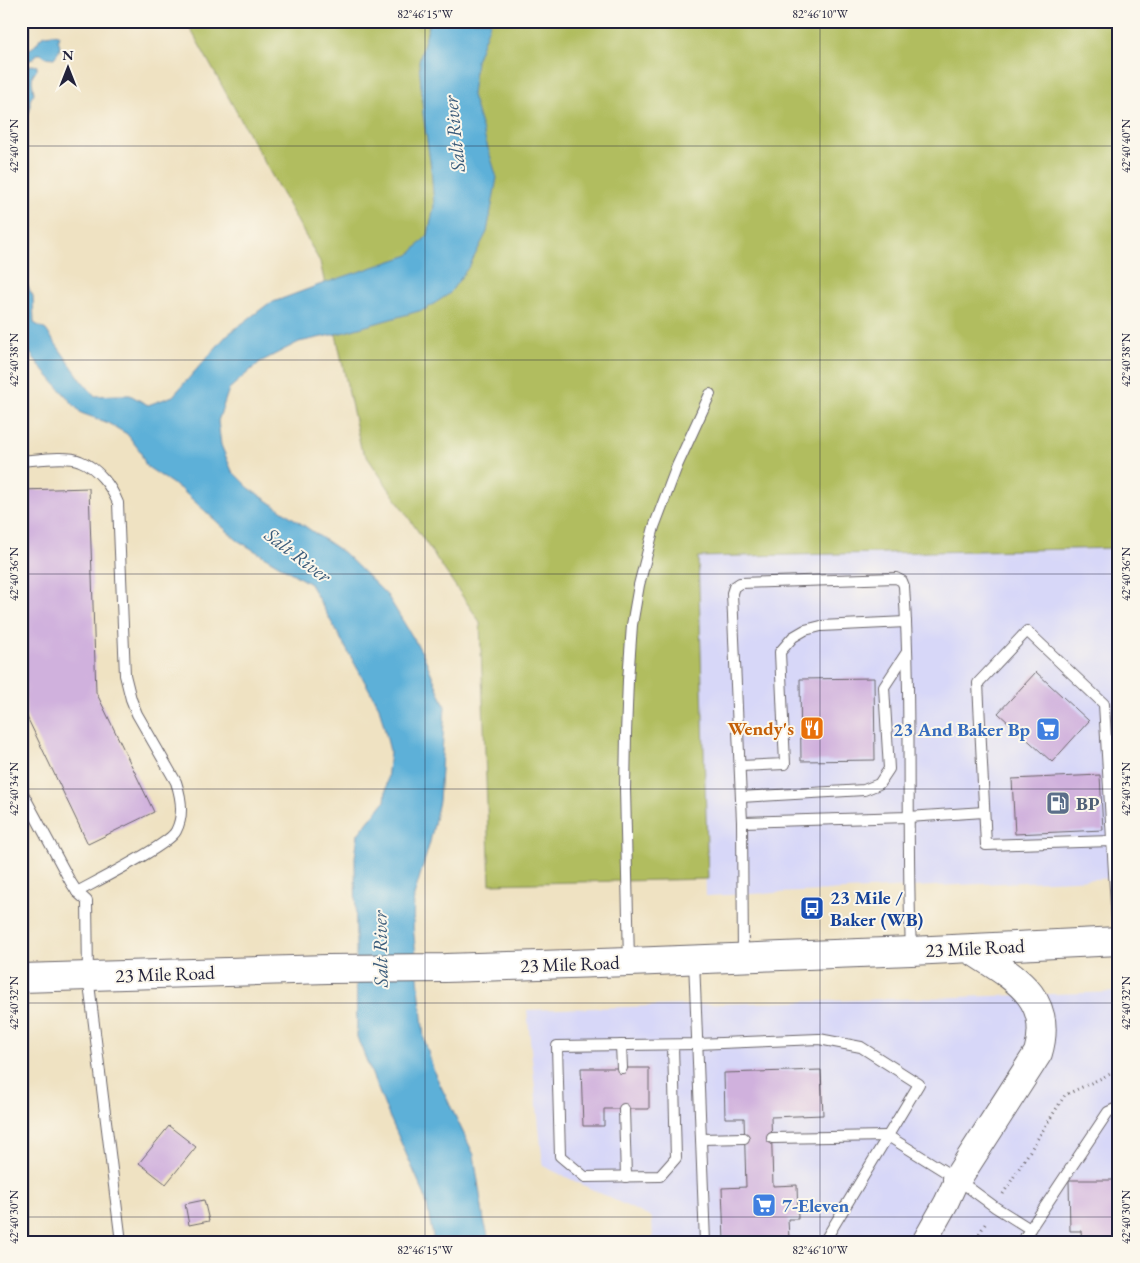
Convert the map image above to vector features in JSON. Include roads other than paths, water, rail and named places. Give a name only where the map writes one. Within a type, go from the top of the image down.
[{"type":"main road","name":"23 Mile Road","points":[[21,978],[629,962],[970,949],[1118,941]]},
{"type":"main road","points":[[956,1178],[1038,1053],[1041,1043],[1041,1018],[1037,1006],[1028,991],[1013,977],[970,949]]},
{"type":"street","points":[[924,1242],[946,1203],[956,1178]]},
{"type":"lane","points":[[629,962],[625,788],[628,680],[632,625],[639,585],[654,527],[677,466],[710,394]]},
{"type":"lane","points":[[21,461],[66,458],[79,460],[91,468],[112,490],[118,504],[125,675],[137,714],[176,782],[181,805],[176,832],[166,841],[77,892]]},
{"type":"lane","points":[[743,957],[742,822],[732,593],[734,587],[740,583],[896,578],[902,581],[904,586],[908,652],[908,817],[911,951]]},
{"type":"lane","points":[[740,766],[785,764],[780,652],[793,637],[805,630],[820,626],[906,622]]},
{"type":"lane","points":[[1111,841],[986,845],[978,683],[1027,631],[1104,704],[1118,941]]},
{"type":"lane","points":[[741,797],[864,790],[879,784],[889,769],[884,687],[908,652]]},
{"type":"lane","points":[[21,790],[77,892],[87,901],[88,976],[121,1242]]},
{"type":"lane","points":[[742,822],[908,817],[984,812]]},
{"type":"lane","points":[[694,959],[705,1242]]},
{"type":"lane","points":[[673,1045],[676,1158],[660,1176],[585,1177],[560,1156],[557,1046],[673,1045],[819,1039],[861,1047],[919,1084],[824,1242]]},
{"type":"lane","points":[[621,1045],[622,1068]]},
{"type":"lane","points":[[1022,1242],[1108,1112],[1119,1107]]},
{"type":"lane","points":[[624,1110],[626,1177]]},
{"type":"lane","points":[[772,1138],[888,1136],[956,1178],[995,1207],[1030,1229]]},
{"type":"lane","points":[[701,1139],[744,1138]]},
{"type":"water","name":"Salt River","points":[[430,21],[491,21],[476,61],[472,95],[497,178],[487,232],[470,265],[449,294],[426,309],[345,332],[299,342],[260,362],[229,389],[218,421],[221,445],[232,471],[249,488],[344,553],[387,595],[423,654],[445,706],[439,801],[430,842],[414,896],[413,925],[424,1038],[434,1072],[474,1155],[484,1221],[490,1242],[434,1242],[425,1196],[386,1109],[357,1037],[355,857],[358,834],[385,801],[390,751],[379,707],[310,584],[237,540],[182,490],[146,466],[140,451],[127,434],[106,422],[81,413],[30,353],[21,321],[21,274],[33,296],[34,323],[46,330],[95,396],[130,395],[148,405],[173,396],[227,335],[268,304],[409,255],[428,235],[434,206],[419,61]]},
{"type":"water","points":[[53,34],[59,35],[60,45],[59,52],[54,58],[37,54],[34,58],[23,64],[26,67],[37,66],[37,70],[33,74],[34,93],[30,100],[30,110],[23,124],[21,123],[21,105],[24,93],[21,84],[21,55],[34,47],[40,38]]},
{"type":"place","name":"Wendy's","points":[[812,728]]},
{"type":"place","name":"23 And Baker Bp","points":[[1048,729]]},
{"type":"place","name":"BP","points":[[1058,803]]},
{"type":"place","name":"23 Mile / Baker (WB)","points":[[812,908]]},
{"type":"place","name":"7-Eleven","points":[[764,1205]]}]
